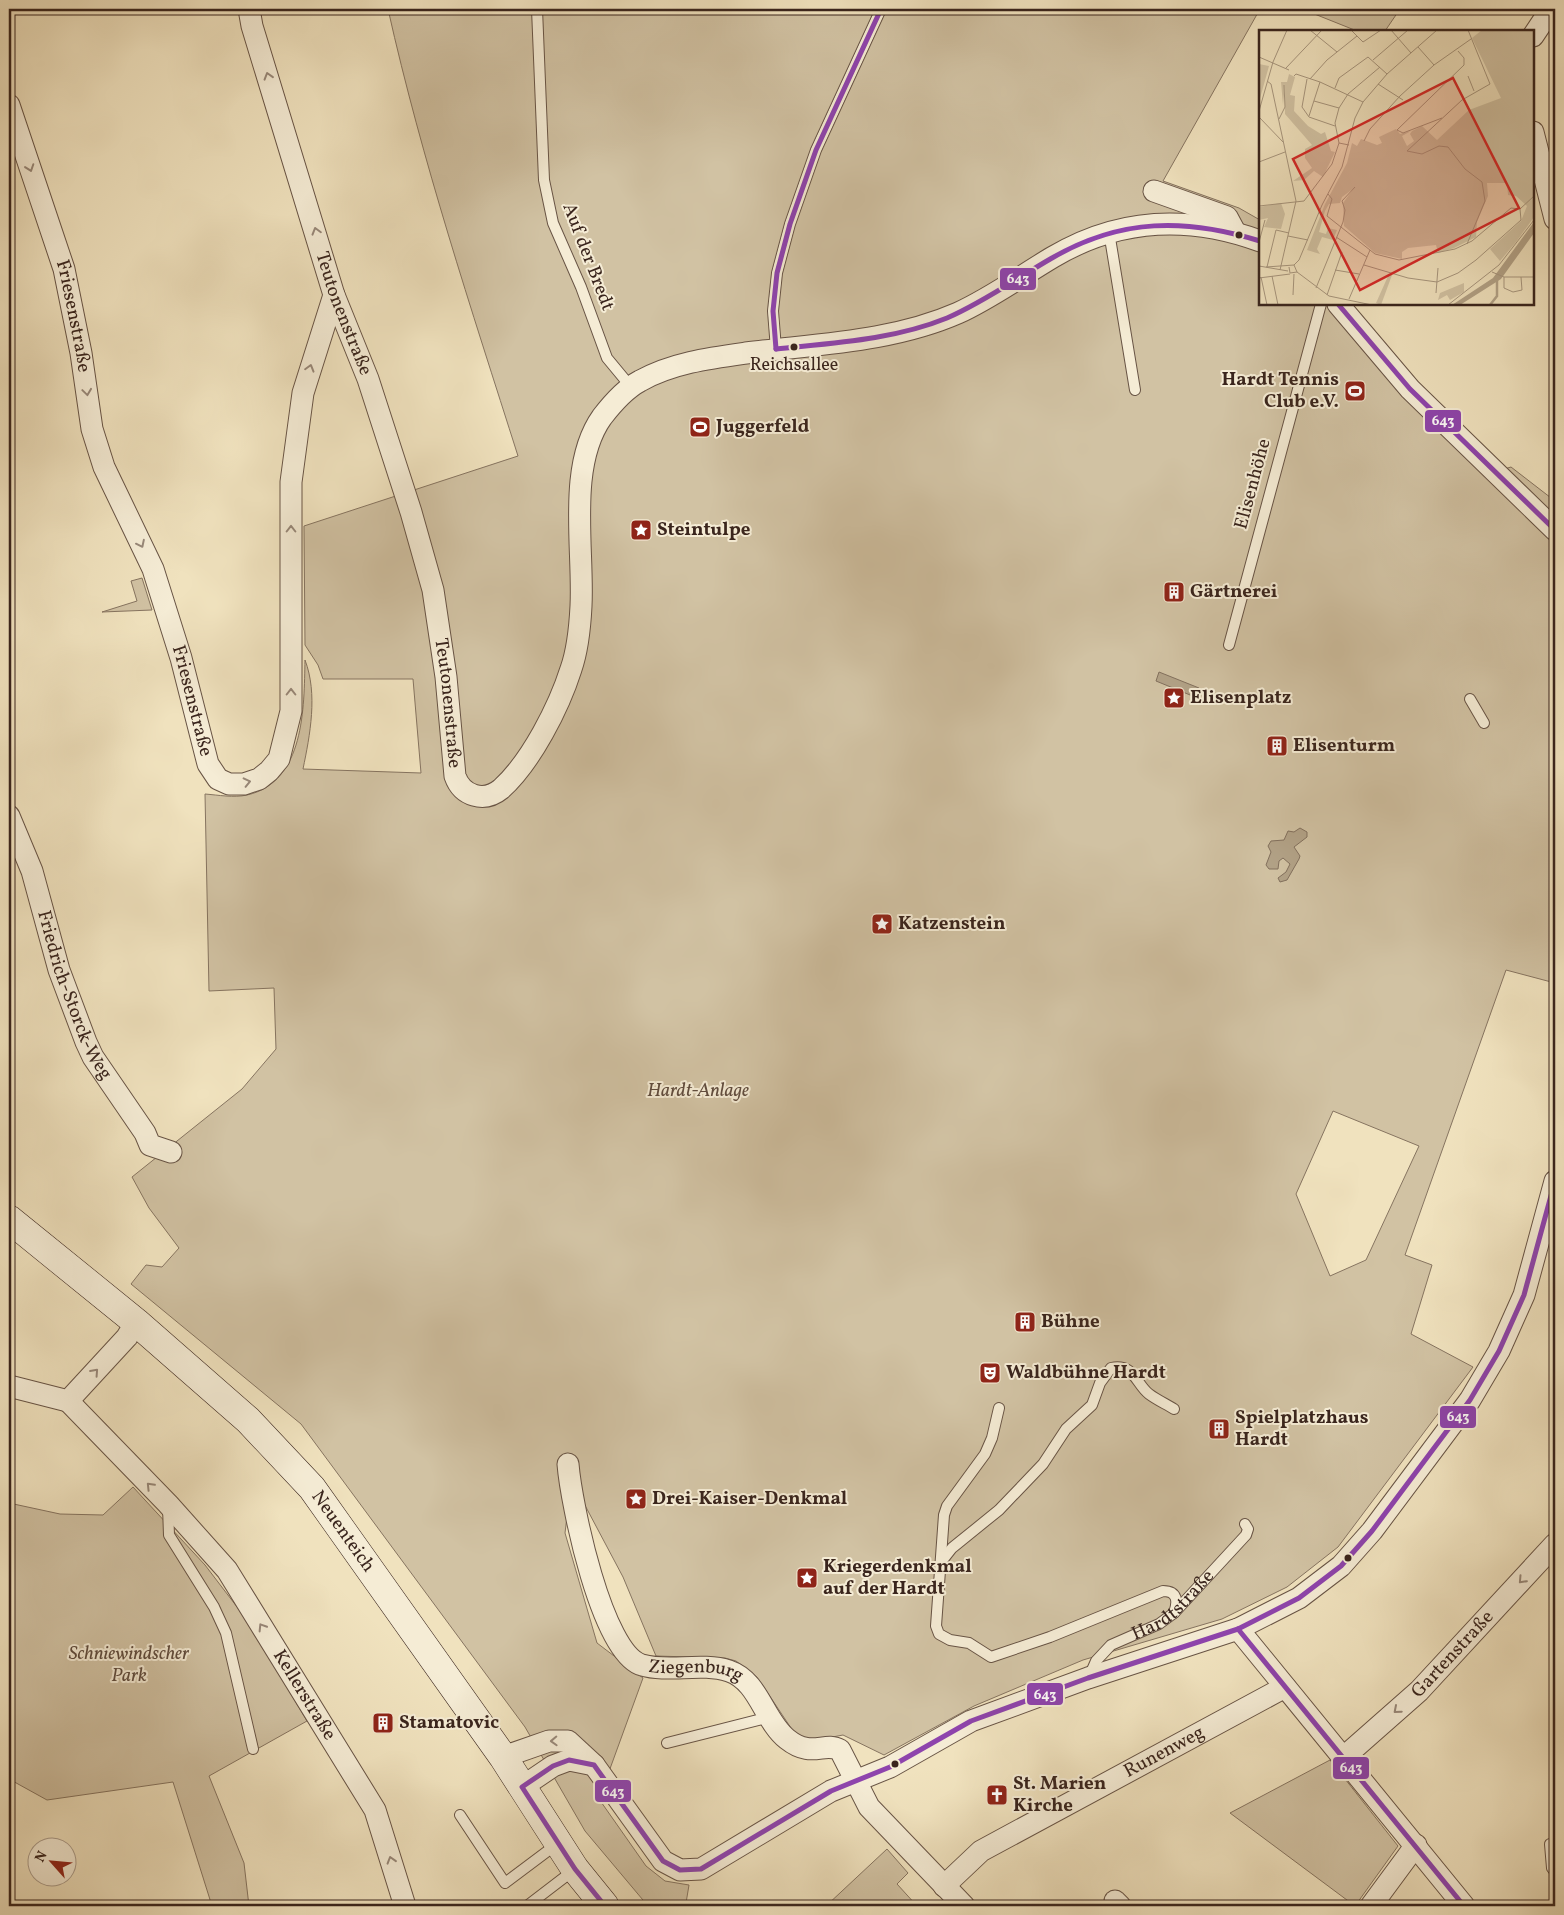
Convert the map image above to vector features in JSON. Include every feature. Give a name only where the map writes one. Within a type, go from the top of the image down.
[{"type":"street","name":"Teutonenstraße","points":[[249,9],[252,26],[334,295],[368,378],[411,512],[433,590],[446,676],[455,776],[462,790],[470,795],[482,797],[493,795],[515,772],[546,725],[572,668],[581,605],[580,538],[583,460],[600,419],[616,400],[631,387],[654,374],[682,364],[776,349],[889,335],[928,325],[987,298],[1072,246],[1109,231],[1134,226],[1176,224],[1235,232],[1259,241]]},
{"type":"street","points":[[1534,34],[1546,15],[1554,9]]},
{"type":"street","name":"Friesenstraße","points":[[9,105],[64,269],[81,353],[92,429],[104,467],[156,577],[181,658],[208,764],[218,779],[229,784],[249,782],[269,771],[279,759],[285,740],[291,711],[291,482],[303,393],[334,295]]},
{"type":"street","points":[[1534,136],[1555,219]]},
{"type":"street","points":[[1154,191],[1227,217],[1235,232]]},
{"type":"street","points":[[1339,305],[1410,389],[1555,530]]},
{"type":"street","name":"Friedrich-Storck-Weg","points":[[9,816],[32,871],[58,970],[93,1057],[145,1133],[150,1145],[171,1152]]},
{"type":"street","name":"Hardtstraße","points":[[502,1757],[549,1740],[568,1741],[594,1765],[663,1861],[680,1870],[700,1869],[831,1791],[890,1767],[972,1721],[1088,1678],[1238,1629],[1299,1598],[1341,1566],[1372,1531],[1470,1400],[1499,1351],[1524,1295],[1555,1181]]},
{"type":"street","name":"Neuenteich","points":[[9,1218],[136,1322],[248,1420],[312,1488],[502,1757],[575,1869],[606,1906]]},
{"type":"street","points":[[9,1386],[68,1401],[127,1337],[136,1322]]},
{"type":"street","name":"Kellerstraße","points":[[68,1401],[168,1504],[227,1570],[375,1810],[405,1906]]},
{"type":"street","name":"Ziegenburg","points":[[568,1464],[576,1520],[594,1584],[619,1646],[630,1658],[643,1666],[709,1668],[729,1671],[744,1681],[752,1690],[786,1739],[799,1748],[814,1750],[834,1747],[840,1750],[855,1780]]},
{"type":"street","name":"Gartenstraße","points":[[1343,1758],[1419,1691],[1555,1544]]},
{"type":"street","points":[[1238,1629],[1464,1906]]},
{"type":"street","name":"Runenweg","points":[[944,1886],[981,1851],[1285,1687]]},
{"type":"street","points":[[522,1787],[553,1766],[569,1760],[594,1765]]},
{"type":"street","points":[[855,1780],[869,1807],[964,1906]]},
{"type":"street","points":[[1370,1906],[1416,1845]]},
{"type":"lane","name":"Auf der Bredt","points":[[537,9],[544,180],[553,223],[607,358],[631,387]]},
{"type":"lane","points":[[776,349],[773,312],[777,273],[790,224],[816,150],[881,9]]},
{"type":"lane","points":[[1109,231],[1135,390]]},
{"type":"lane","name":"Elisenhöhe","points":[[1229,646],[1321,305]]},
{"type":"lane","points":[[1470,699],[1484,723]]},
{"type":"lane","points":[[941,1563],[952,1548],[999,1510],[1042,1464],[1066,1429],[1092,1405],[1104,1375],[1111,1368],[1120,1368],[1133,1373],[1148,1393],[1174,1409]]},
{"type":"lane","points":[[999,1408],[992,1438],[985,1454],[945,1510],[936,1626],[939,1634],[950,1640],[969,1643],[991,1656],[1050,1637],[1163,1591],[1172,1593],[1176,1598],[1177,1604],[1174,1614]]},
{"type":"lane","points":[[168,1504],[169,1535],[214,1608],[226,1633],[253,1749]]},
{"type":"lane","name":"Hardtstraße","points":[[1088,1678],[1096,1661],[1111,1645],[1159,1624],[1174,1614],[1246,1535],[1248,1529],[1245,1524]]},
{"type":"lane","points":[[667,1743],[770,1717]]},
{"type":"lane","points":[[460,1815],[505,1883],[558,1844]]},
{"type":"lane","points":[[1550,1844],[1552,1868],[1555,1872]]},
{"type":"lane","points":[[527,1906],[575,1869]]},
{"type":"green space","name":"Hardt-Anlage","points":[[388,9],[1260,9],[1163,181],[1239,208],[1259,219],[1259,305],[1328,305],[1327,307],[1484,475],[1511,467],[1555,501],[1555,983],[1506,970],[1405,1255],[1432,1265],[1411,1334],[1473,1367],[1338,1547],[1287,1587],[1222,1619],[1083,1660],[974,1706],[884,1755],[843,1735],[822,1739],[803,1738],[793,1731],[757,1677],[736,1661],[725,1658],[656,1656],[623,1577],[579,1494],[570,1492],[565,1533],[597,1643],[643,1678],[599,1799],[646,1866],[665,1881],[689,1885],[686,1903],[689,1906],[648,1906],[585,1831],[525,1727],[301,1424],[131,1284],[146,1265],[162,1267],[179,1248],[149,1208],[132,1177],[242,1089],[276,1049],[274,988],[209,991],[205,794],[247,795],[266,787],[280,775],[291,759],[302,720],[305,660],[311,687],[312,714],[303,769],[421,773],[413,679],[323,679],[318,665],[305,645],[304,526],[518,456],[448,234],[416,122]],"holes":[[[1333,1111],[1419,1146],[1366,1260],[1330,1276],[1296,1194]]]},
{"type":"green space","points":[[1302,9],[1400,9],[1386,30],[1354,30]]},
{"type":"green space","points":[[142,578],[152,610],[102,612],[137,601],[131,581]]},
{"type":"green space","name":"Schniewindscher Park","points":[[133,1487],[205,1565],[247,1620],[307,1721],[209,1776],[244,1863],[249,1906],[212,1906],[173,1782],[47,1800],[9,1779],[9,1503],[60,1514],[103,1515]]},
{"type":"green space","points":[[1330,1760],[1398,1846],[1355,1906],[1230,1813]]},
{"type":"green space","points":[[887,1849],[908,1873],[897,1884],[917,1906],[826,1906]]},
{"type":"shaded area","points":[[1159,672],[1199,688],[1195,697],[1156,681]]},
{"type":"shaded area","points":[[1300,828],[1307,832],[1307,837],[1294,847],[1300,856],[1299,859],[1287,880],[1280,882],[1278,878],[1286,872],[1290,864],[1283,858],[1279,861],[1278,869],[1269,869],[1266,865],[1271,852],[1268,846],[1271,841],[1284,840],[1288,831],[1294,832]]},
{"type":"transit line","name":"643","points":[[776,349],[773,311],[777,273],[790,224],[816,150],[881,9]]},
{"type":"transit line","name":"643","points":[[776,349],[884,336],[947,318],[974,305],[1052,258],[1078,245],[1103,235],[1129,229],[1154,226],[1206,228],[1259,241]]},
{"type":"transit line","name":"643","points":[[1339,305],[1410,389],[1555,530]]},
{"type":"transit line","name":"643","points":[[605,1906],[575,1869],[522,1787],[553,1766],[569,1760],[594,1765],[663,1861],[680,1870],[701,1869],[831,1791],[890,1767],[971,1721],[1088,1678],[1238,1629],[1299,1598],[1341,1566],[1372,1531],[1470,1400],[1499,1351],[1524,1295],[1555,1181]]},
{"type":"transit line","name":"643","points":[[1238,1629],[1464,1906]]},
{"type":"place","name":"Reichsallee","points":[[794,347]]},
{"type":"place","name":"Hardt Tennis Club e.V.","points":[[1355,391]]},
{"type":"place","name":"Juggerfeld","points":[[700,427]]},
{"type":"place","name":"Steintulpe","points":[[641,530]]},
{"type":"place","name":"Gärtnerei","points":[[1174,592]]},
{"type":"place","name":"Elisenplatz","points":[[1174,698]]},
{"type":"place","name":"Elisenturm","points":[[1277,746]]},
{"type":"place","name":"Katzenstein","points":[[882,924]]},
{"type":"place","name":"Bühne","points":[[1025,1322]]},
{"type":"place","name":"Waldbühne Hardt","points":[[990,1373]]},
{"type":"place","name":"Spielplatzhaus Hardt","points":[[1219,1429]]},
{"type":"place","name":"Drei-Kaiser-Denkmal","points":[[636,1499]]},
{"type":"place","name":"Kriegerdenkmal auf der Hardt","points":[[807,1578]]},
{"type":"place","name":"Stamatovic","points":[[383,1723]]},
{"type":"place","name":"St. Marien Kirche","points":[[997,1795]]}]
